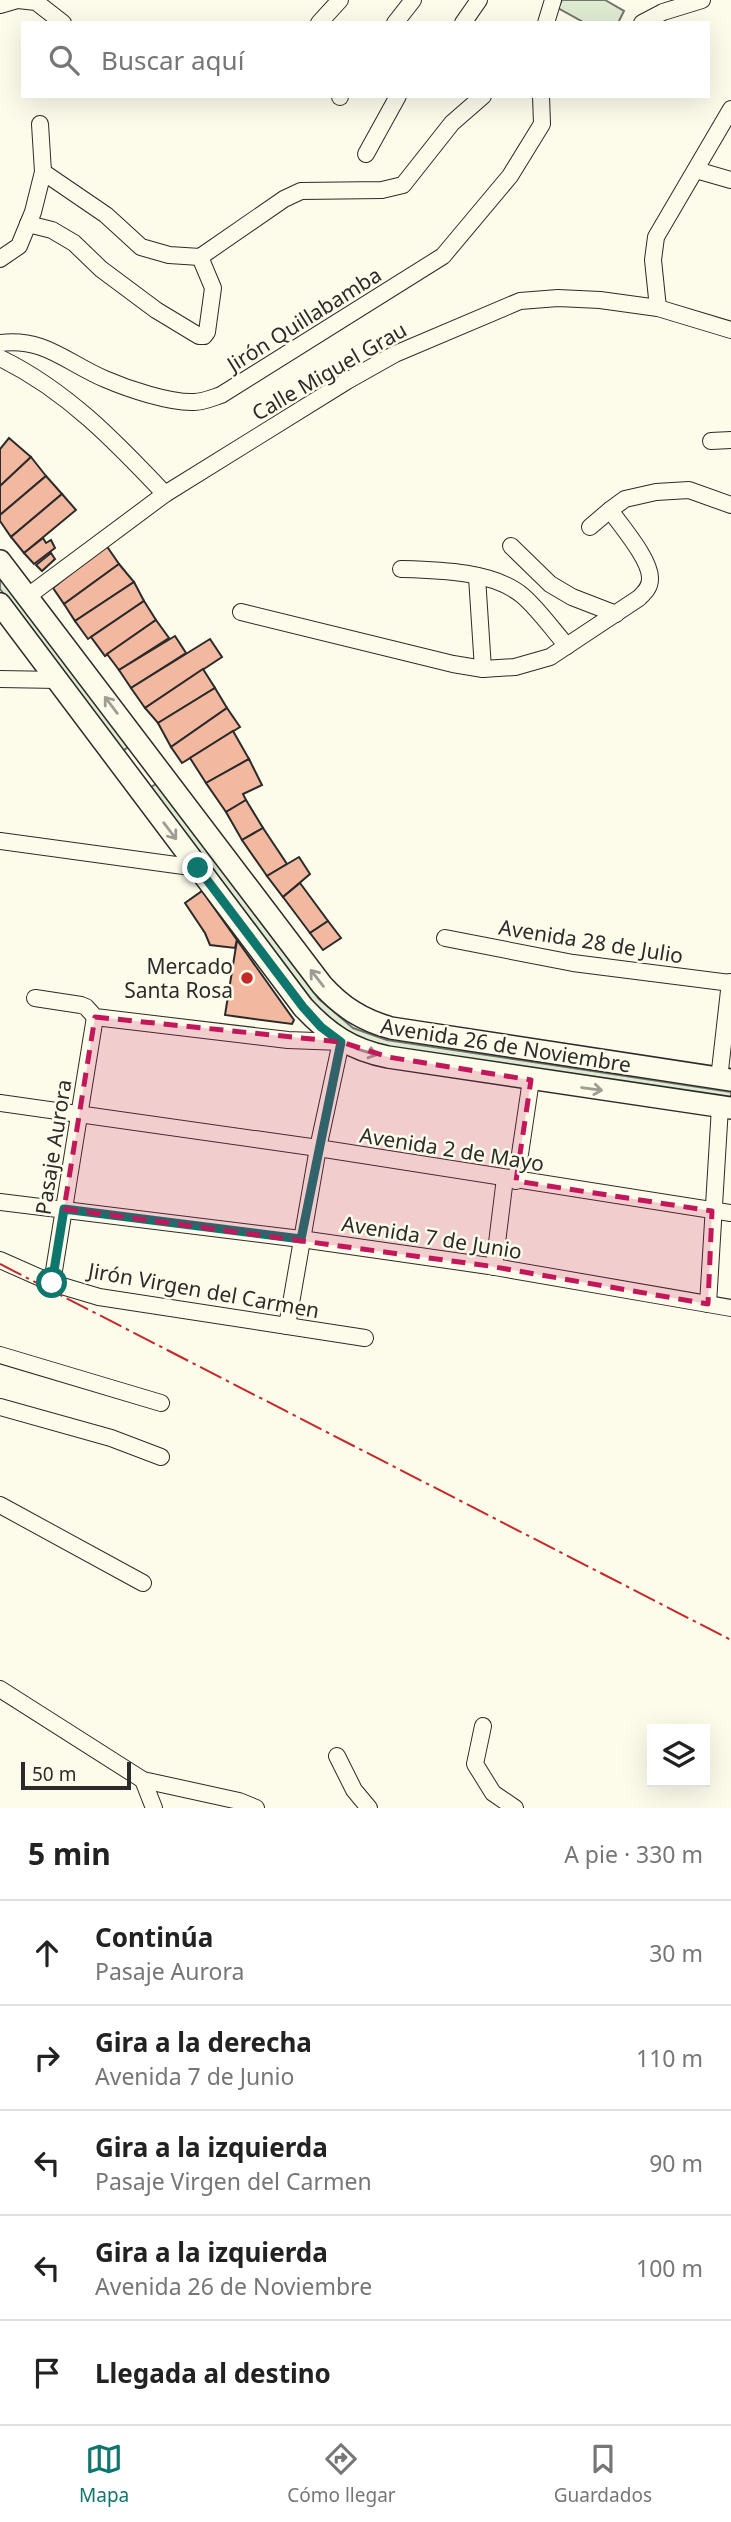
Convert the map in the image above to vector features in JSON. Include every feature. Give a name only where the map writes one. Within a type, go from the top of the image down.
[{"type":"main road","name":"Avenida 26 de Noviembre","points":[[0,561],[321,985],[354,1015],[390,1028],[725,1080]]},
{"type":"main road","name":"Avenida 26 de Noviembre","points":[[0,604],[303,1007],[321,1027],[341,1042],[366,1053],[388,1057],[725,1107]]},
{"type":"main road","points":[[129,776],[152,760]]},
{"type":"street","points":[[0,5],[18,0],[36,2],[60,21]]},
{"type":"street","points":[[321,21],[340,0]]},
{"type":"street","points":[[397,21],[413,0]]},
{"type":"street","points":[[464,21],[479,0]]},
{"type":"street","points":[[547,21],[553,0]]},
{"type":"street","points":[[646,21],[663,12],[702,0]]},
{"type":"street","points":[[366,154],[397,98]]},
{"type":"street","points":[[43,172],[106,215],[141,247],[169,255],[200,257],[284,199],[301,191],[382,190],[403,184],[452,122],[482,98]]},
{"type":"street","name":"Jirón Quillabamba","points":[[0,343],[20,340],[44,347],[106,380],[164,398],[195,402],[221,396],[443,256],[510,176],[542,124],[541,98]]},
{"type":"street","points":[[658,308],[653,260],[656,237],[729,116]]},
{"type":"street","points":[[0,259],[19,246],[28,224],[43,172],[40,124]]},
{"type":"street","points":[[696,170],[731,180]]},
{"type":"street","points":[[28,224],[52,230],[75,243],[101,269],[156,310],[199,336],[204,336],[207,332],[213,288],[200,257]]},
{"type":"street","name":"Calle Miguel Grau","points":[[29,596],[165,494],[347,381],[395,354],[520,301],[600,300],[658,308],[731,330]]},
{"type":"street","points":[[0,358],[59,393],[116,442],[165,494]]},
{"type":"street","points":[[711,441],[731,440]]},
{"type":"street","points":[[590,527],[625,499],[656,492],[689,490],[731,505]]},
{"type":"street","points":[[241,612],[439,661],[483,669],[527,664],[550,657],[616,614],[647,590],[649,573],[641,554],[610,510]]},
{"type":"street","points":[[511,546],[550,584],[572,597],[616,614]]},
{"type":"street","points":[[401,569],[439,570],[507,586],[523,596],[567,646]]},
{"type":"street","points":[[477,577],[483,669]]},
{"type":"street","points":[[0,679],[58,680]]},
{"type":"street","points":[[0,841],[198,868]]},
{"type":"street","name":"Avenida 28 de Julio","points":[[445,938],[573,963],[731,983]]},
{"type":"street","points":[[725,1080],[731,983]]},
{"type":"street","points":[[35,998],[80,1005],[86,1007],[95,1017],[288,1040],[341,1042],[301,1239],[288,1326]]},
{"type":"street","name":"Pasaje Aurora","points":[[52,1283],[95,1017]]},
{"type":"street","points":[[494,1267],[531,1080]]},
{"type":"street","name":"Avenida 2 de Mayo","points":[[0,1103],[318,1148],[731,1213]]},
{"type":"street","points":[[708,1304],[712,1211],[725,1107]]},
{"type":"street","name":"Avenida 7 de Junio","points":[[0,1202],[301,1239],[494,1267],[731,1308]]},
{"type":"street","name":"Jirón Virgen del Carmen","points":[[0,1260],[52,1283],[99,1297],[365,1338]]},
{"type":"street","points":[[0,1355],[161,1403]]},
{"type":"street","points":[[0,1406],[111,1438],[161,1457]]},
{"type":"street","points":[[0,1505],[143,1583]]},
{"type":"street","points":[[0,1689],[143,1780],[239,1801],[256,1808]]},
{"type":"street","points":[[483,1726],[475,1764],[493,1793],[515,1808]]},
{"type":"street","points":[[337,1756],[354,1790],[369,1808]]},
{"type":"street","points":[[143,1780],[155,1808]]},
{"type":"highlighted area","points":[[95,1017],[341,1042],[388,1057],[531,1080],[516,1181],[712,1211],[708,1304],[489,1266],[64,1209]]},
{"type":"green space","points":[[562,0],[605,0],[624,11],[619,21],[581,21],[558,8]]},
{"type":"green space","points":[[0,577],[128,747],[123,751],[0,589]]},
{"type":"green space","points":[[156,784],[319,999],[353,1028],[387,1040],[731,1092],[731,1100],[386,1048],[356,1036],[314,1003],[151,787]]},
{"type":"building","points":[[9,438],[31,457],[0,486],[0,449]]},
{"type":"building","points":[[31,457],[46,476],[0,515],[0,486]]},
{"type":"building","points":[[46,476],[62,494],[11,537],[0,521],[0,515]]},
{"type":"building","points":[[62,494],[76,510],[24,553],[11,537]]},
{"type":"building","points":[[43,538],[46,543],[51,540],[55,548],[34,564],[24,553]]},
{"type":"building","points":[[106,545],[119,564],[64,604],[53,588]]},
{"type":"building","points":[[51,553],[55,559],[42,571],[36,565]]},
{"type":"building","points":[[119,564],[134,582],[75,621],[64,604]]},
{"type":"building","points":[[134,582],[144,601],[88,639],[75,621]]},
{"type":"building","points":[[144,601],[156,620],[105,656],[91,637]]},
{"type":"building","points":[[156,620],[169,638],[119,670],[107,654]]},
{"type":"building","points":[[175,636],[186,653],[131,688],[119,670]]},
{"type":"building","points":[[210,639],[222,657],[145,708],[131,688]]},
{"type":"building","points":[[203,669],[215,688],[158,723],[145,708]]},
{"type":"building","points":[[215,688],[227,708],[171,747],[158,723]]},
{"type":"building","points":[[227,708],[240,727],[182,763],[171,747]]},
{"type":"building","points":[[233,731],[249,759],[206,783],[190,758]]},
{"type":"building","points":[[249,759],[262,785],[243,794],[246,800],[226,812],[206,783]]},
{"type":"building","points":[[246,800],[263,828],[242,840],[226,812]]},
{"type":"building","points":[[263,828],[287,864],[267,876],[242,840]]},
{"type":"building","points":[[299,857],[310,874],[283,897],[267,876]]},
{"type":"building","points":[[300,883],[328,921],[310,933],[283,897]]},
{"type":"building","points":[[202,891],[237,940],[235,948],[210,945],[185,903]]},
{"type":"building","points":[[328,921],[341,938],[323,950],[310,933]]},
{"type":"building","name":"Mercado Santa Rosa","points":[[237,940],[294,1020],[292,1024],[225,1015]]},
{"type":"power","points":[[0,1264],[731,1640]]},
{"type":"place","name":"Mercado Santa Rosa","points":[[247,978]]},
{"type":"route","points":[[52,1283],[64,1209],[301,1239],[341,1042],[321,1027],[303,1007],[198,868]]}]
